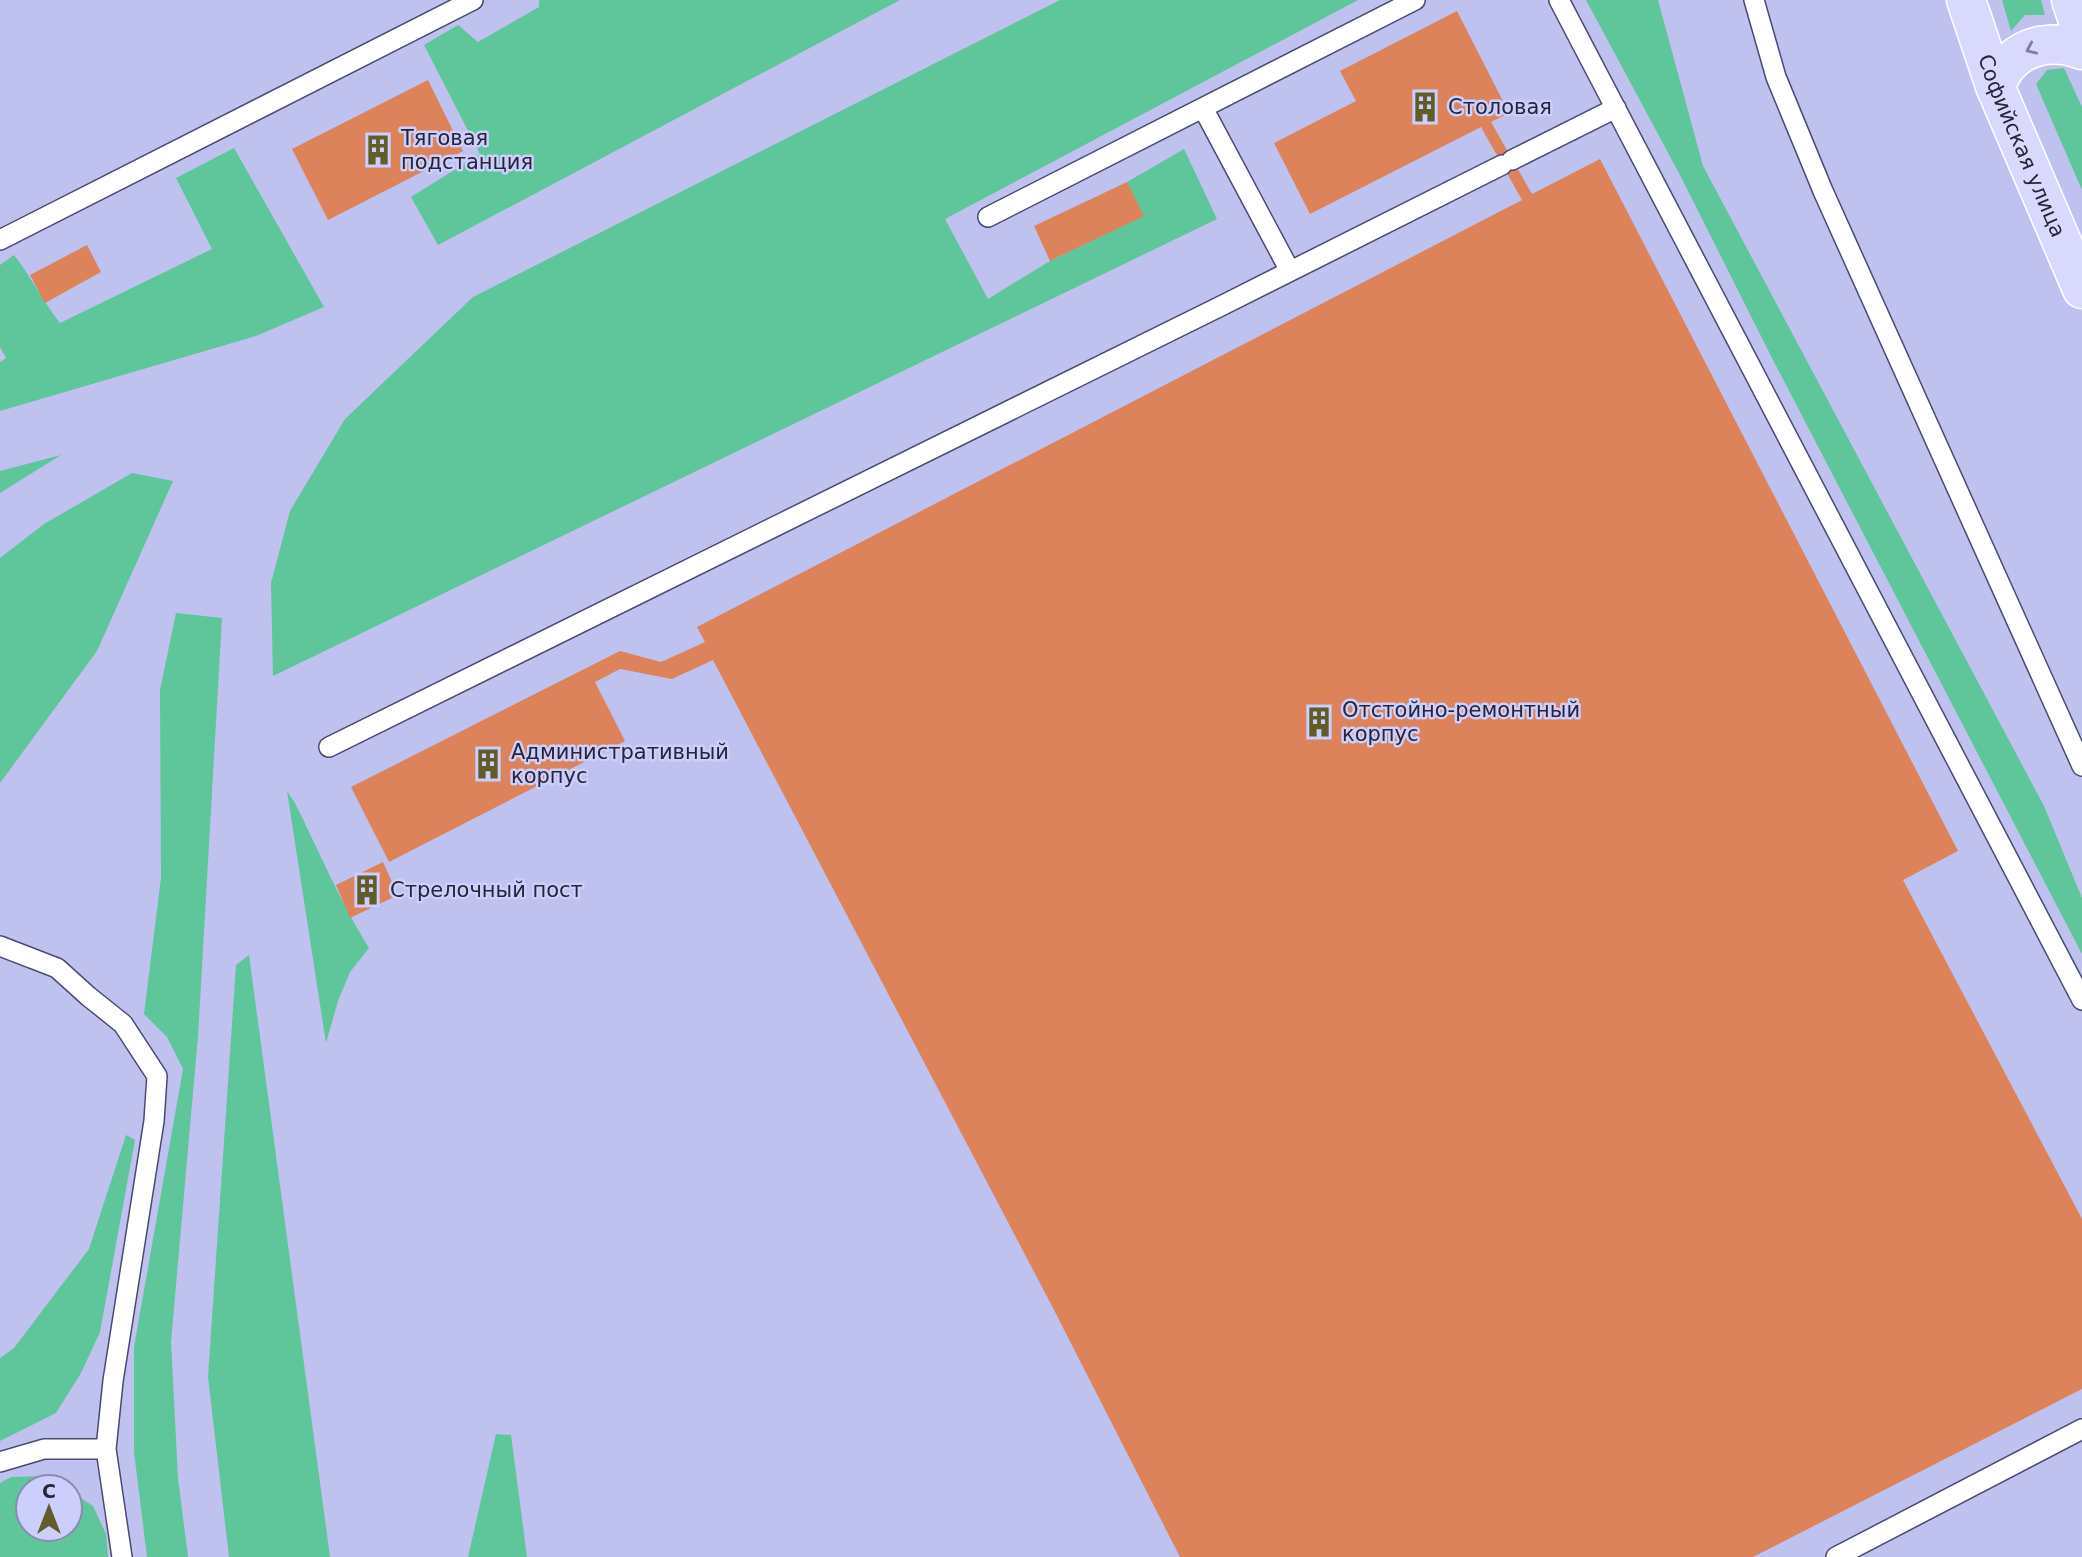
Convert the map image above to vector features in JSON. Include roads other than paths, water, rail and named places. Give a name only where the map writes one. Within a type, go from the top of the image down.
[{"type":"main road","name":"Софийская улица","points":[[1966,0],[1995,86],[2082,289]]},
{"type":"main road","points":[[2071,0],[2082,33]]},
{"type":"main road","points":[[1995,86],[2006,66],[2023,51],[2045,44],[2067,44],[2082,50]]},
{"type":"lane","points":[[0,240],[473,0]]},
{"type":"lane","points":[[988,218],[1415,0]]},
{"type":"lane","points":[[1559,0],[2082,1000]]},
{"type":"lane","points":[[1754,0],[1776,77],[1823,191],[2082,766]]},
{"type":"lane","points":[[1203,108],[1290,271]]},
{"type":"lane","points":[[328,747],[1616,108]]},
{"type":"lane","points":[[0,946],[57,968],[123,1024],[157,1076],[154,1121],[113,1381],[106,1449],[122,1557]]},
{"type":"lane","points":[[1836,1557],[2082,1429]]},
{"type":"lane","points":[[0,1462],[44,1449],[106,1449]]},
{"type":"place","name":"Столовая","points":[[1425,107]]},
{"type":"place","name":"Тяговая подстанция","points":[[378,150]]},
{"type":"place","name":"Отстойно-ремонтный корпус","points":[[1319,722]]},
{"type":"place","name":"Административный корпус","points":[[488,764]]},
{"type":"place","name":"Стрелочный пост","points":[[367,890]]}]
